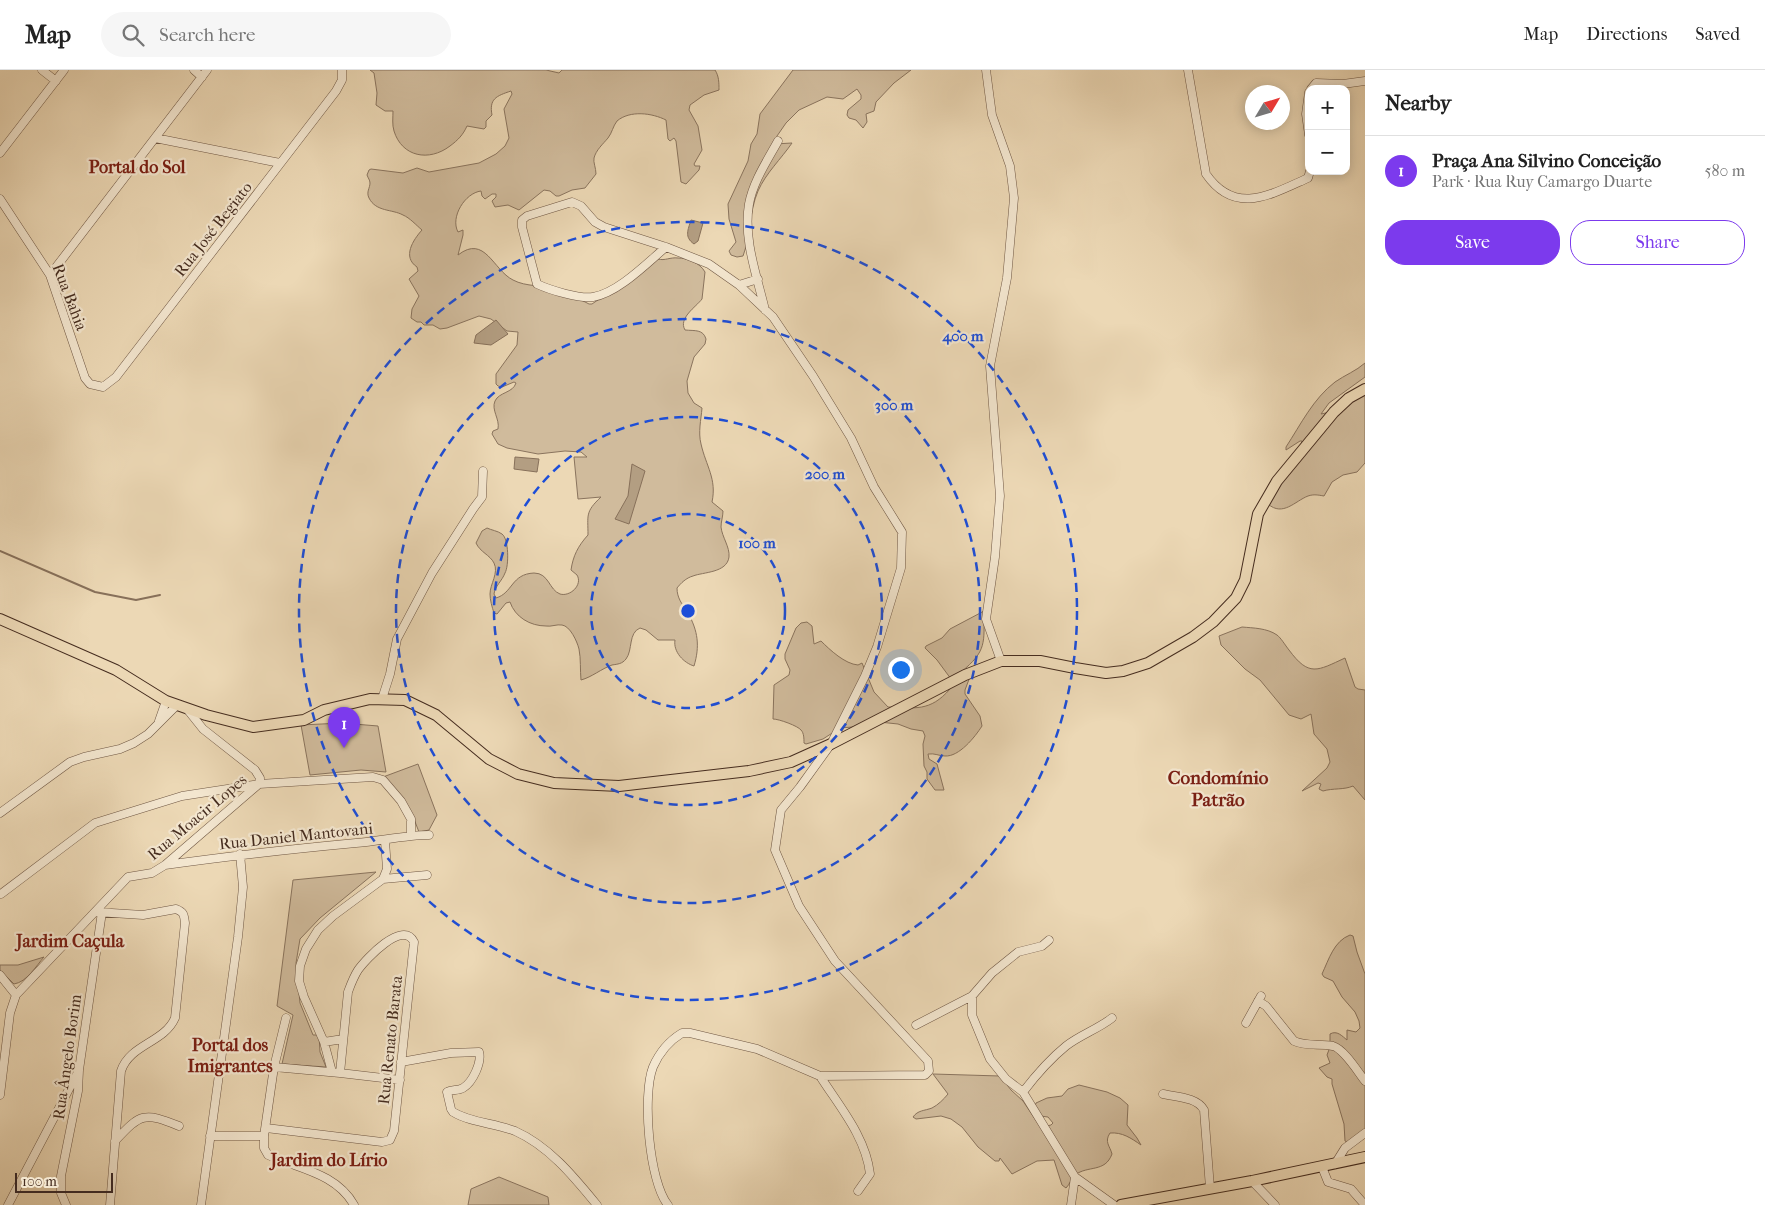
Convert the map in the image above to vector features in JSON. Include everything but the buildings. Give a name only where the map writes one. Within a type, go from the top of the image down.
[{"type":"main road","points":[[0,619],[116,670],[166,701],[206,715],[253,727],[304,720],[324,710],[370,700],[405,700],[436,715],[489,759],[518,774],[554,783],[619,786],[749,772],[791,762],[831,744],[965,675],[1001,661],[1040,661],[1106,673],[1123,671],[1148,663],[1200,632],[1213,622],[1236,598],[1244,580],[1258,514],[1277,481],[1334,412],[1349,398],[1365,389]]},
{"type":"main road","points":[[1121,1205],[1252,1181],[1365,1157]]},
{"type":"street","points":[[42,70],[56,81]]},
{"type":"street","points":[[0,153],[64,70]]},
{"type":"street","points":[[50,275],[205,73],[194,70]]},
{"type":"street","name":"Rua José Begiato","points":[[90,384],[103,387],[116,377],[336,90],[342,80],[342,70]]},
{"type":"street","points":[[986,70],[992,115],[1010,166],[1014,198],[1007,278],[990,366],[1000,496],[995,556],[986,619],[1001,661]]},
{"type":"street","points":[[1188,70],[1206,174],[1213,185],[1230,197],[1249,198],[1268,196],[1308,178],[1309,175]]},
{"type":"street","points":[[1314,85],[1316,83],[1343,84],[1365,81]]},
{"type":"street","points":[[155,138],[280,163]]},
{"type":"street","points":[[765,310],[747,235],[749,203],[758,177],[778,141]]},
{"type":"street","name":"Rua Bahia","points":[[0,199],[50,275],[84,378],[90,384]]},
{"type":"street","points":[[666,247],[620,284],[593,297],[584,298],[537,284],[522,227],[522,220],[527,216],[572,202],[581,206],[595,222],[666,247],[709,264],[739,285],[773,317],[793,346],[851,438],[874,487],[902,532],[901,568],[880,638],[865,676],[831,744],[781,810],[775,850],[799,906],[835,960],[928,1061],[930,1071],[925,1075],[820,1076],[757,1049],[682,1032],[664,1047],[653,1067],[649,1084],[650,1149],[656,1178],[664,1200],[668,1205]]},
{"type":"street","points":[[739,285],[758,279]]},
{"type":"street","points":[[382,699],[390,674],[397,639],[432,573],[482,497],[483,471]]},
{"type":"street","points":[[158,725],[166,701]]},
{"type":"street","points":[[0,813],[70,762],[120,749],[134,743],[158,725],[177,705]]},
{"type":"street","name":"Rua Moacir Lopes","points":[[0,1095],[10,1013],[16,995],[99,912],[128,877],[152,873],[165,865],[259,784],[260,778],[255,770],[204,729],[187,709]]},
{"type":"street","points":[[204,729],[206,715]]},
{"type":"street","points":[[2,894],[95,823],[182,796],[259,784],[373,777],[382,780],[401,801],[411,819],[411,835]]},
{"type":"street","name":"Rua Daniel Mantovani","points":[[165,865],[240,854],[385,841],[411,835],[429,835]]},
{"type":"street","points":[[336,1072],[304,997],[299,982],[300,966],[306,949],[318,930],[333,916],[383,879],[387,870],[385,841]]},
{"type":"street","points":[[201,1205],[238,938],[243,886],[240,854]]},
{"type":"street","points":[[383,879],[427,875]]},
{"type":"street","points":[[99,912],[143,915],[176,909],[184,915],[185,924],[175,1018],[172,1026],[130,1055],[124,1062],[121,1071],[110,1205]]},
{"type":"street","name":"Rua Ângelo Borim","points":[[66,1205],[61,1193],[61,1176],[78,1091],[99,912]]},
{"type":"street","name":"Rua Renato Barata","points":[[265,1132],[382,1142],[390,1140],[394,1131],[402,1062],[414,942],[412,938],[402,934],[394,937],[369,957],[359,969],[348,992],[343,1039]]},
{"type":"street","points":[[916,1025],[926,1018],[972,996],[992,973],[1018,952],[1042,946],[1049,940]]},
{"type":"street","points":[[0,975],[16,995]]},
{"type":"street","points":[[972,996],[972,1015],[990,1059],[1006,1079],[1023,1092],[1075,1177],[1114,1205]]},
{"type":"street","points":[[1246,1023],[1259,998],[1294,1041],[1300,1044],[1338,1048],[1365,1081]]},
{"type":"street","points":[[958,1004],[972,1015]]},
{"type":"street","points":[[286,1018],[274,1067],[264,1148],[268,1155],[329,1179],[349,1196],[354,1205]]},
{"type":"street","points":[[1023,1092],[1045,1066],[1067,1046],[1112,1018]]},
{"type":"street","points":[[324,1042],[343,1039],[336,1072]]},
{"type":"street","points":[[402,1062],[451,1053],[480,1052],[480,1066],[467,1084],[461,1089],[447,1092],[453,1112],[476,1121],[515,1131],[548,1151],[576,1179],[597,1205]]},
{"type":"street","points":[[274,1067],[400,1080]]},
{"type":"street","points":[[8,1205],[79,1070]]},
{"type":"street","points":[[820,1076],[860,1139],[869,1165],[870,1174],[858,1191]]},
{"type":"street","points":[[1163,1094],[1194,1101],[1202,1106],[1204,1110],[1210,1188]]},
{"type":"street","points":[[115,1141],[134,1122],[144,1116],[158,1118],[179,1126]]},
{"type":"street","points":[[210,1136],[265,1132]]},
{"type":"street","points":[[1335,1164],[1345,1148],[1365,1133]]},
{"type":"street","points":[[1322,1167],[1328,1182],[1351,1189],[1365,1205]]},
{"type":"street","points":[[1071,1205],[1075,1177]]},
{"type":"street","points":[[1252,1181],[1275,1205]]},
{"type":"shaded area","points":[[370,70],[546,70],[559,73],[562,70],[715,70],[719,80],[719,90],[704,95],[690,105],[689,110],[698,126],[702,150],[694,164],[695,166],[700,166],[699,170],[686,184],[681,182],[676,141],[674,138],[670,141],[668,139],[666,120],[648,114],[628,115],[617,121],[595,155],[596,174],[585,188],[572,190],[559,196],[544,190],[519,210],[508,205],[495,207],[492,201],[496,194],[492,194],[485,199],[481,191],[470,196],[465,201],[456,220],[458,232],[463,230],[458,255],[467,250],[475,249],[482,251],[513,280],[523,284],[558,289],[589,304],[592,304],[658,259],[686,259],[697,264],[705,272],[702,299],[686,317],[683,326],[685,330],[701,332],[706,339],[705,344],[694,357],[687,381],[688,393],[694,403],[702,408],[700,440],[712,479],[712,502],[723,511],[721,527],[729,557],[724,566],[719,569],[690,577],[677,588],[679,598],[696,632],[697,652],[694,666],[677,653],[675,640],[658,640],[646,630],[640,628],[636,630],[632,638],[628,655],[624,661],[581,680],[579,649],[575,638],[568,628],[562,625],[540,626],[524,620],[515,612],[510,602],[506,603],[497,614],[494,613],[490,594],[495,575],[494,563],[476,543],[482,531],[487,528],[499,532],[506,541],[507,565],[504,576],[494,594],[496,598],[502,596],[516,580],[526,574],[534,573],[543,576],[556,592],[568,594],[578,583],[577,575],[571,570],[579,547],[588,535],[588,514],[592,506],[601,497],[578,499],[574,457],[587,457],[581,452],[565,451],[538,454],[507,448],[498,444],[492,434],[493,431],[498,429],[494,404],[497,398],[512,389],[516,383],[514,382],[502,387],[498,386],[496,384],[496,374],[517,345],[518,332],[507,331],[491,319],[479,316],[440,329],[433,325],[424,325],[411,318],[412,309],[419,296],[409,279],[418,271],[410,258],[410,248],[422,230],[406,216],[380,208],[372,203],[368,196],[370,183],[367,175],[371,169],[403,173],[417,168],[429,172],[479,163],[496,154],[505,146],[509,138],[504,109],[512,94],[511,91],[495,99],[491,110],[492,115],[486,121],[484,129],[467,126],[458,139],[442,151],[434,154],[417,154],[403,147],[398,140],[393,129],[393,111],[385,111],[376,105],[377,93],[374,73]]},
{"type":"shaded area","points":[[793,70],[911,70],[894,83],[876,102],[874,111],[866,114],[867,122],[863,128],[856,120],[849,118],[847,115],[848,110],[861,99],[857,89],[843,99],[827,97],[799,110],[786,123],[774,144],[792,143],[761,184],[753,207],[746,248],[743,256],[737,257],[731,255],[729,251],[736,242],[729,219],[728,204],[748,161],[751,144],[757,134],[760,114]]},
{"type":"shaded area","points":[[691,220],[703,223],[698,241],[694,244],[688,236]]},
{"type":"shaded area","points":[[496,320],[508,334],[491,345],[474,343],[476,335]]},
{"type":"shaded area","points":[[1365,363],[1365,377],[1329,403],[1321,414],[1330,412],[1365,391],[1365,463],[1357,472],[1343,475],[1332,482],[1324,496],[1308,496],[1289,507],[1273,508],[1268,504],[1302,441],[1286,450],[1286,447],[1308,412],[1320,396],[1335,382]]},
{"type":"shaded area","points":[[515,457],[539,459],[537,472],[514,469]]},
{"type":"shaded area","points":[[632,464],[645,471],[629,524],[615,519],[628,496]]},
{"type":"shaded area","points":[[984,611],[984,639],[980,652],[961,672],[971,674],[965,694],[980,716],[982,726],[971,741],[956,753],[945,756],[928,754],[929,759],[937,764],[944,790],[935,790],[927,779],[927,772],[924,766],[923,744],[925,736],[923,731],[898,724],[879,722],[865,726],[840,728],[823,739],[806,744],[804,743],[803,733],[799,728],[773,719],[774,685],[789,675],[790,670],[785,654],[796,628],[801,623],[807,622],[812,626],[814,644],[821,641],[848,662],[858,665],[862,663],[874,692],[888,707],[914,708],[936,702],[950,689],[951,679],[925,648],[926,646],[942,638],[950,629]]},
{"type":"shaded area","points":[[1242,627],[1264,630],[1277,635],[1296,659],[1308,668],[1320,668],[1345,658],[1355,687],[1365,690],[1365,800],[1353,786],[1323,791],[1319,789],[1321,784],[1318,783],[1302,791],[1327,768],[1330,762],[1327,749],[1314,734],[1311,714],[1301,719],[1289,715],[1260,680],[1245,669],[1221,645],[1219,636]]},
{"type":"shaded area","points":[[342,723],[378,726],[386,772],[361,770],[310,775],[301,725]]},
{"type":"shaded area","points":[[418,764],[437,815],[429,830],[419,832],[412,814],[383,777]]},
{"type":"shaded area","points":[[376,872],[320,918],[300,939],[296,963],[300,1003],[313,1035],[319,1035],[320,1052],[326,1067],[282,1064],[293,1015],[277,1006],[293,880]]},
{"type":"shaded area","points":[[1350,935],[1353,936],[1365,974],[1365,1131],[1356,1136],[1351,1144],[1345,1141],[1344,1124],[1332,1079],[1327,1077],[1319,1068],[1330,1063],[1327,1055],[1330,1047],[1330,1034],[1337,1033],[1347,1040],[1347,1030],[1356,1032],[1360,1028],[1355,1012],[1342,997],[1333,981],[1322,974],[1336,946]]},
{"type":"shaded area","points":[[44,957],[31,973],[19,983],[14,984],[0,970],[0,965],[18,965]]},
{"type":"shaded area","points":[[933,1074],[1000,1076],[1023,1101],[1042,1127],[1053,1123],[1048,1117],[1040,1116],[1034,1109],[1036,1103],[1047,1098],[1062,1096],[1068,1089],[1079,1085],[1107,1092],[1120,1098],[1128,1105],[1127,1125],[1141,1145],[1130,1138],[1110,1133],[1107,1141],[1112,1154],[1109,1160],[1101,1166],[1075,1175],[1066,1188],[1062,1185],[1054,1160],[1037,1161],[1012,1174],[1000,1158],[999,1161],[995,1161],[978,1147],[962,1127],[951,1119],[941,1116],[916,1119],[913,1117],[919,1112],[934,1107],[948,1094]]},
{"type":"shaded area","points":[[499,1177],[548,1197],[549,1205],[468,1205],[471,1189]]},
{"type":"waterway","points":[[0,551],[95,592],[136,600],[160,595]]},
{"type":"place","name":"Praça Ana Silvino Conceição","points":[[344,748]]},
{"type":"district","name":"Portal do Sol","points":[[137,167]]},
{"type":"district","name":"Condomínio Patrão","points":[[1218,789]]},
{"type":"district","name":"Jardim Caçula","points":[[70,941]]},
{"type":"district","name":"Portal dos Imigrantes","points":[[230,1055]]},
{"type":"district","name":"Jardim do Lírio","points":[[329,1160]]}]
